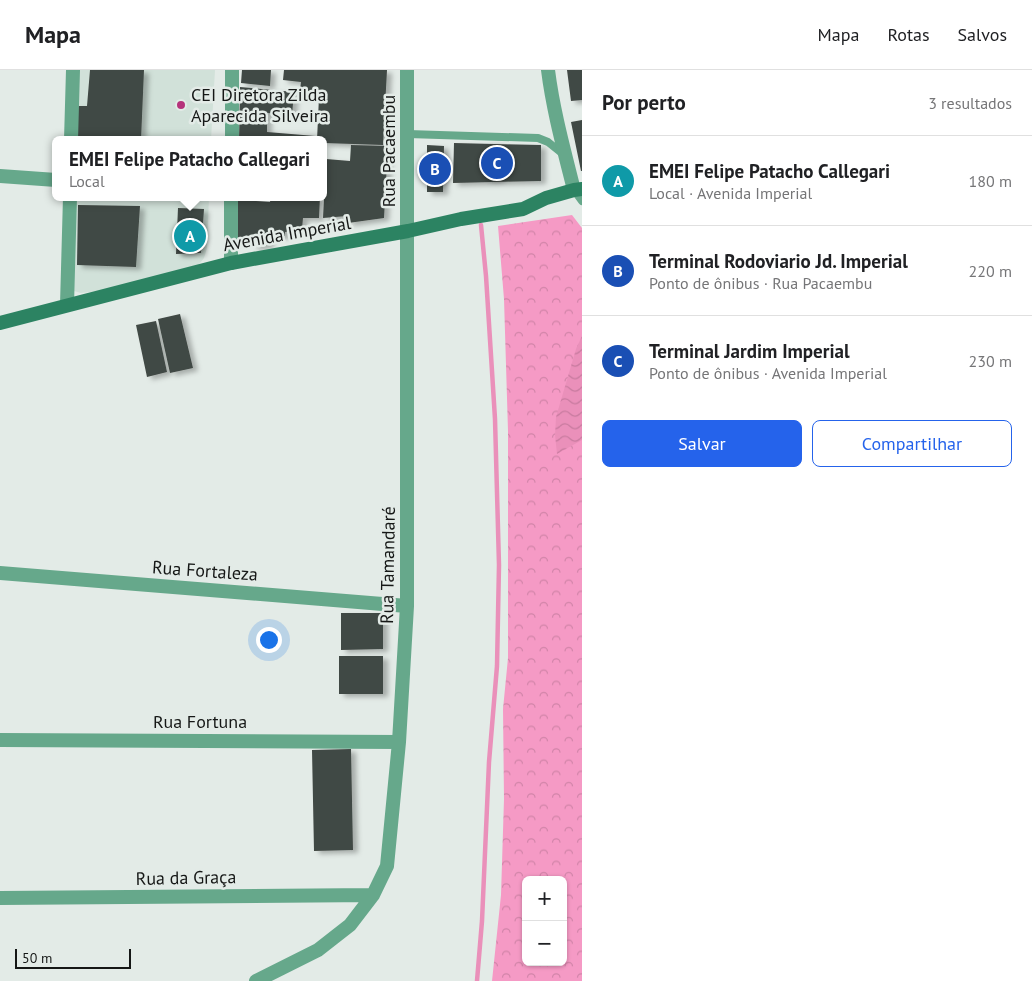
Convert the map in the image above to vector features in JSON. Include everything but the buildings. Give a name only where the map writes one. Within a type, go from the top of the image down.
[{"type":"main road","name":"Avenida Imperial","points":[[0,323],[231,263],[523,209],[546,198],[579,193]]},
{"type":"street","points":[[71,136],[73,70]]},
{"type":"street","points":[[232,70],[232,136]]},
{"type":"street","name":"Rua Pacaembu","points":[[407,70],[408,231]]},
{"type":"street","points":[[548,70],[565,156],[579,193]]},
{"type":"street","points":[[0,176],[52,180]]},
{"type":"street","points":[[67,305],[70,201]]},
{"type":"street","points":[[231,263],[232,201]]},
{"type":"street","name":"Rua Tamandaré","points":[[256,981],[318,950],[350,925],[373,895],[387,866],[399,742],[407,606],[408,231]]},
{"type":"street","name":"Rua Fortaleza","points":[[0,573],[407,606]]},
{"type":"street","name":"Rua Fortuna","points":[[0,740],[399,742]]},
{"type":"street","name":"Rua da Graça","points":[[0,898],[373,895]]},
{"type":"lane","points":[[408,134],[538,138],[548,142],[565,156]]},
{"type":"shaded area","points":[[76,70],[215,70],[211,136],[74,136]]},
{"type":"shaded area","points":[[72,201],[209,201],[207,248],[204,258],[196,268],[99,291],[81,293],[74,291]]},
{"type":"green space","points":[[572,215],[582,228],[582,981],[492,981],[501,895],[504,799],[503,709],[508,658],[508,431],[504,299],[498,226]]},
{"type":"water","points":[[582,336],[582,440],[557,454],[556,417],[576,349]]},
{"type":"waterway","points":[[477,981],[482,921],[489,762],[497,666],[499,565],[495,419],[481,225]]},
{"type":"place","name":"CEI Diretora Zilda Aparecida Silveira","points":[[181,105]]},
{"type":"place","name":"Terminal Jardim Imperial","points":[[497,163]]},
{"type":"place","name":"Terminal Rodoviario Jd. Imperial","points":[[435,169]]},
{"type":"place","name":"EMEI Felipe Patacho Callegari","points":[[190,236]]}]
